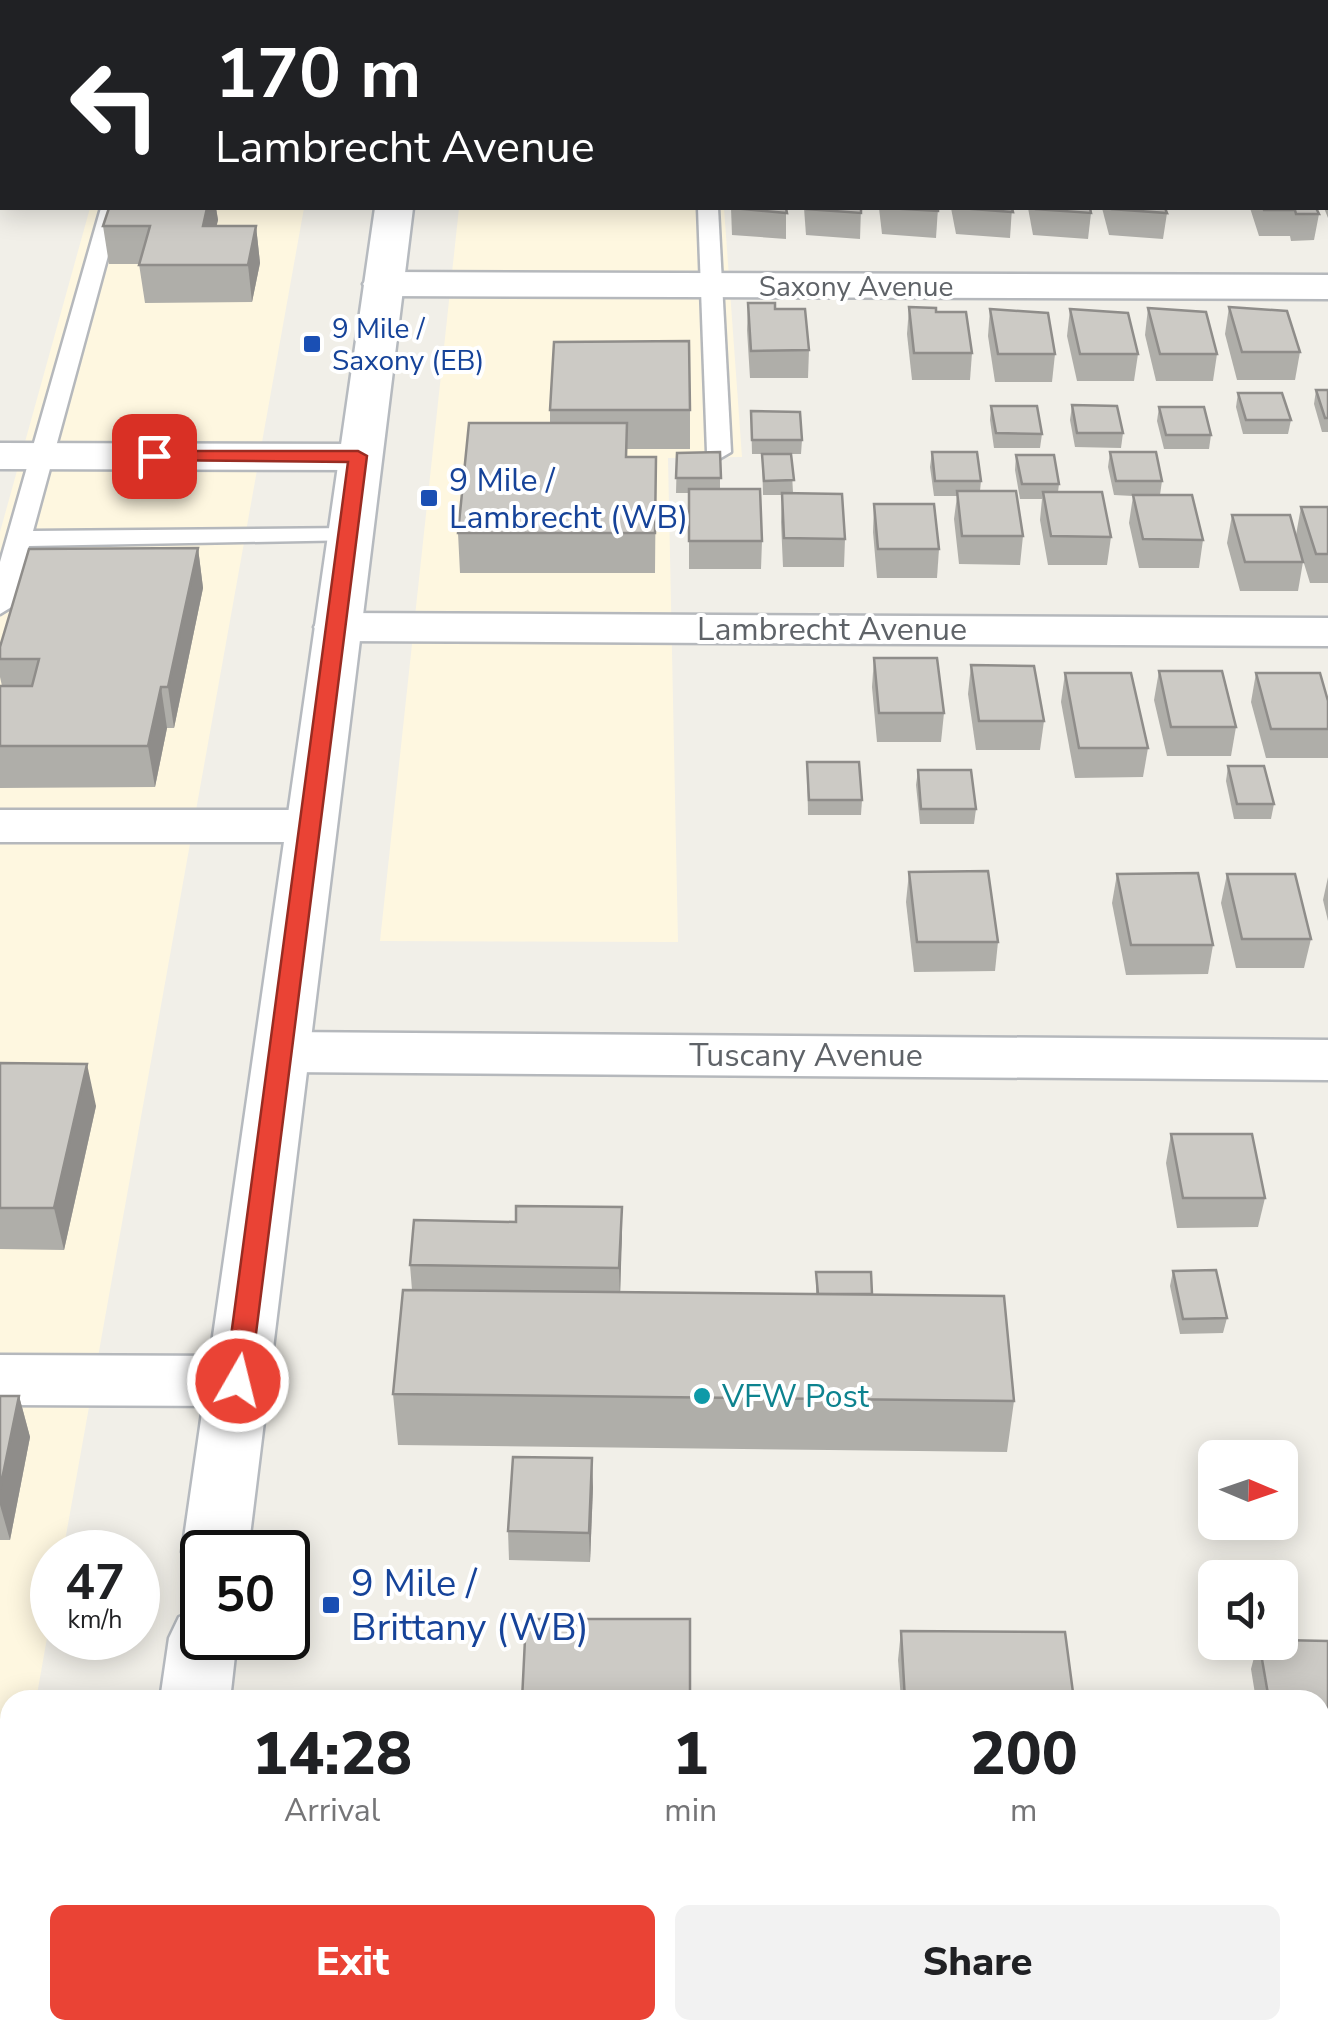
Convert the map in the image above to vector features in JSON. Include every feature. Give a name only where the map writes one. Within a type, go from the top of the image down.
[{"type":"street","points":[[218,1530],[394,210]]},
{"type":"street","name":"Saxony Avenue","points":[[384,284],[1328,288]]},
{"type":"street","points":[[20,456],[358,456]]},
{"type":"street","name":"Lambrecht Avenue","points":[[337,628],[1328,632]]},
{"type":"street","points":[[0,826],[310,826]]},
{"type":"street","name":"Tuscany Avenue","points":[[283,1052],[1328,1060]]},
{"type":"street","points":[[0,1380],[238,1381]]},
{"type":"street","points":[[196,1690],[200,1660]]},
{"type":"lane","points":[[0,606],[18,539],[20,456],[110,210]]},
{"type":"lane","points":[[708,210],[719,452]]},
{"type":"lane","points":[[18,539],[348,535]]},
{"type":"shaded area","points":[[89,210],[304,210],[67,1530],[30,1530],[30,1660],[43,1660],[38,1690],[0,1690],[0,532]]},
{"type":"shaded area","points":[[459,210],[724,210],[742,457],[668,458],[678,942],[380,941]]},
{"type":"building","points":[[108,210],[207,210],[203,226],[256,226],[248,265],[139,265],[150,226],[103,226]]},
{"type":"building","points":[[1295,210],[1317,210],[1319,214],[1296,214]]},
{"type":"building","points":[[748,303],[775,303],[775,309],[805,309],[809,350],[751,351]]},
{"type":"building","points":[[909,307],[966,312],[972,353],[914,353]]},
{"type":"building","points":[[1229,307],[1287,311],[1300,352],[1242,352]]},
{"type":"building","points":[[1148,308],[1206,312],[1217,354],[1160,354]]},
{"type":"building","points":[[990,309],[1048,313],[1055,354],[998,354]]},
{"type":"building","points":[[1070,309],[1128,313],[1138,354],[1080,354]]},
{"type":"building","points":[[689,341],[690,410],[550,410],[554,342]]},
{"type":"building","points":[[1316,390],[1328,390],[1328,418],[1325,418]]},
{"type":"building","points":[[1238,393],[1282,393],[1291,420],[1246,420]]},
{"type":"building","points":[[1072,405],[1117,406],[1123,433],[1077,433]]},
{"type":"building","points":[[991,406],[1037,406],[1042,434],[996,433]]},
{"type":"building","points":[[1159,407],[1204,407],[1211,435],[1166,435]]},
{"type":"building","points":[[751,411],[800,412],[802,440],[752,440]]},
{"type":"building","points":[[469,423],[627,423],[626,457],[656,457],[655,533],[458,533]]},
{"type":"building","points":[[720,452],[721,478],[676,478],[677,453]]},
{"type":"building","points":[[932,452],[977,452],[981,481],[935,481]]},
{"type":"building","points":[[1110,452],[1156,452],[1162,481],[1116,481]]},
{"type":"building","points":[[762,454],[791,454],[794,480],[764,481]]},
{"type":"building","points":[[1016,455],[1054,455],[1059,484],[1022,484]]},
{"type":"building","points":[[689,489],[760,489],[762,541],[689,541]]},
{"type":"building","points":[[957,491],[1016,491],[1023,536],[962,536]]},
{"type":"building","points":[[1043,492],[1102,492],[1111,537],[1051,536]]},
{"type":"building","points":[[782,493],[842,494],[845,539],[784,538]]},
{"type":"building","points":[[1133,495],[1192,495],[1203,540],[1143,539]]},
{"type":"building","points":[[874,504],[934,504],[939,549],[878,549]]},
{"type":"building","points":[[1301,507],[1328,507],[1328,554],[1316,554]]},
{"type":"building","points":[[1232,515],[1290,515],[1303,562],[1245,562]]},
{"type":"building","points":[[198,548],[168,687],[161,687],[148,746],[0,746],[0,686],[32,686],[39,659],[0,659],[0,647],[29,549]]},
{"type":"building","points":[[874,658],[937,658],[944,713],[879,713]]},
{"type":"building","points":[[971,665],[1034,666],[1044,721],[979,721]]},
{"type":"building","points":[[1159,671],[1222,671],[1236,727],[1171,727]]},
{"type":"building","points":[[1065,673],[1131,673],[1148,748],[1079,748]]},
{"type":"building","points":[[1256,673],[1320,673],[1328,701],[1328,729],[1271,729]]},
{"type":"building","points":[[807,762],[859,762],[862,800],[809,800]]},
{"type":"building","points":[[1228,766],[1264,766],[1274,804],[1237,804]]},
{"type":"building","points":[[918,770],[971,770],[976,809],[921,809]]},
{"type":"building","points":[[988,871],[998,942],[917,942],[909,872]]},
{"type":"building","points":[[1198,873],[1213,945],[1131,945],[1117,874]]},
{"type":"building","points":[[1227,874],[1295,874],[1311,939],[1242,939]]},
{"type":"building","points":[[0,1063],[87,1064],[54,1208],[0,1208]]},
{"type":"building","points":[[1171,1134],[1252,1134],[1265,1198],[1183,1198]]},
{"type":"building","points":[[516,1206],[622,1207],[619,1268],[410,1265],[414,1220],[516,1222]]},
{"type":"building","points":[[1216,1270],[1227,1318],[1183,1319],[1173,1271]]},
{"type":"building","points":[[816,1272],[871,1272],[872,1294],[818,1294]]},
{"type":"building","points":[[403,1290],[1004,1296],[1014,1401],[393,1394]]},
{"type":"building","points":[[0,1396],[19,1396],[0,1489]]},
{"type":"building","points":[[513,1457],[592,1458],[589,1533],[508,1531]]},
{"type":"building","points":[[526,1619],[690,1619],[690,1690],[522,1690]]},
{"type":"building","points":[[901,1631],[1065,1632],[1073,1690],[904,1690]]},
{"type":"building","points":[[1298,1640],[1328,1641],[1328,1690],[1267,1690],[1262,1660],[1298,1660]]},
{"type":"place","name":"9 Mile / Saxony (EB)","points":[[312,344]]},
{"type":"place","name":"9 Mile / Lambrecht (WB)","points":[[429,498]]},
{"type":"place","name":"VFW Post","points":[[702,1396]]},
{"type":"place","name":"9 Mile / Brittany (WB)","points":[[331,1605]]},
{"type":"route","points":[[154,456],[358,456],[238,1381]]}]
